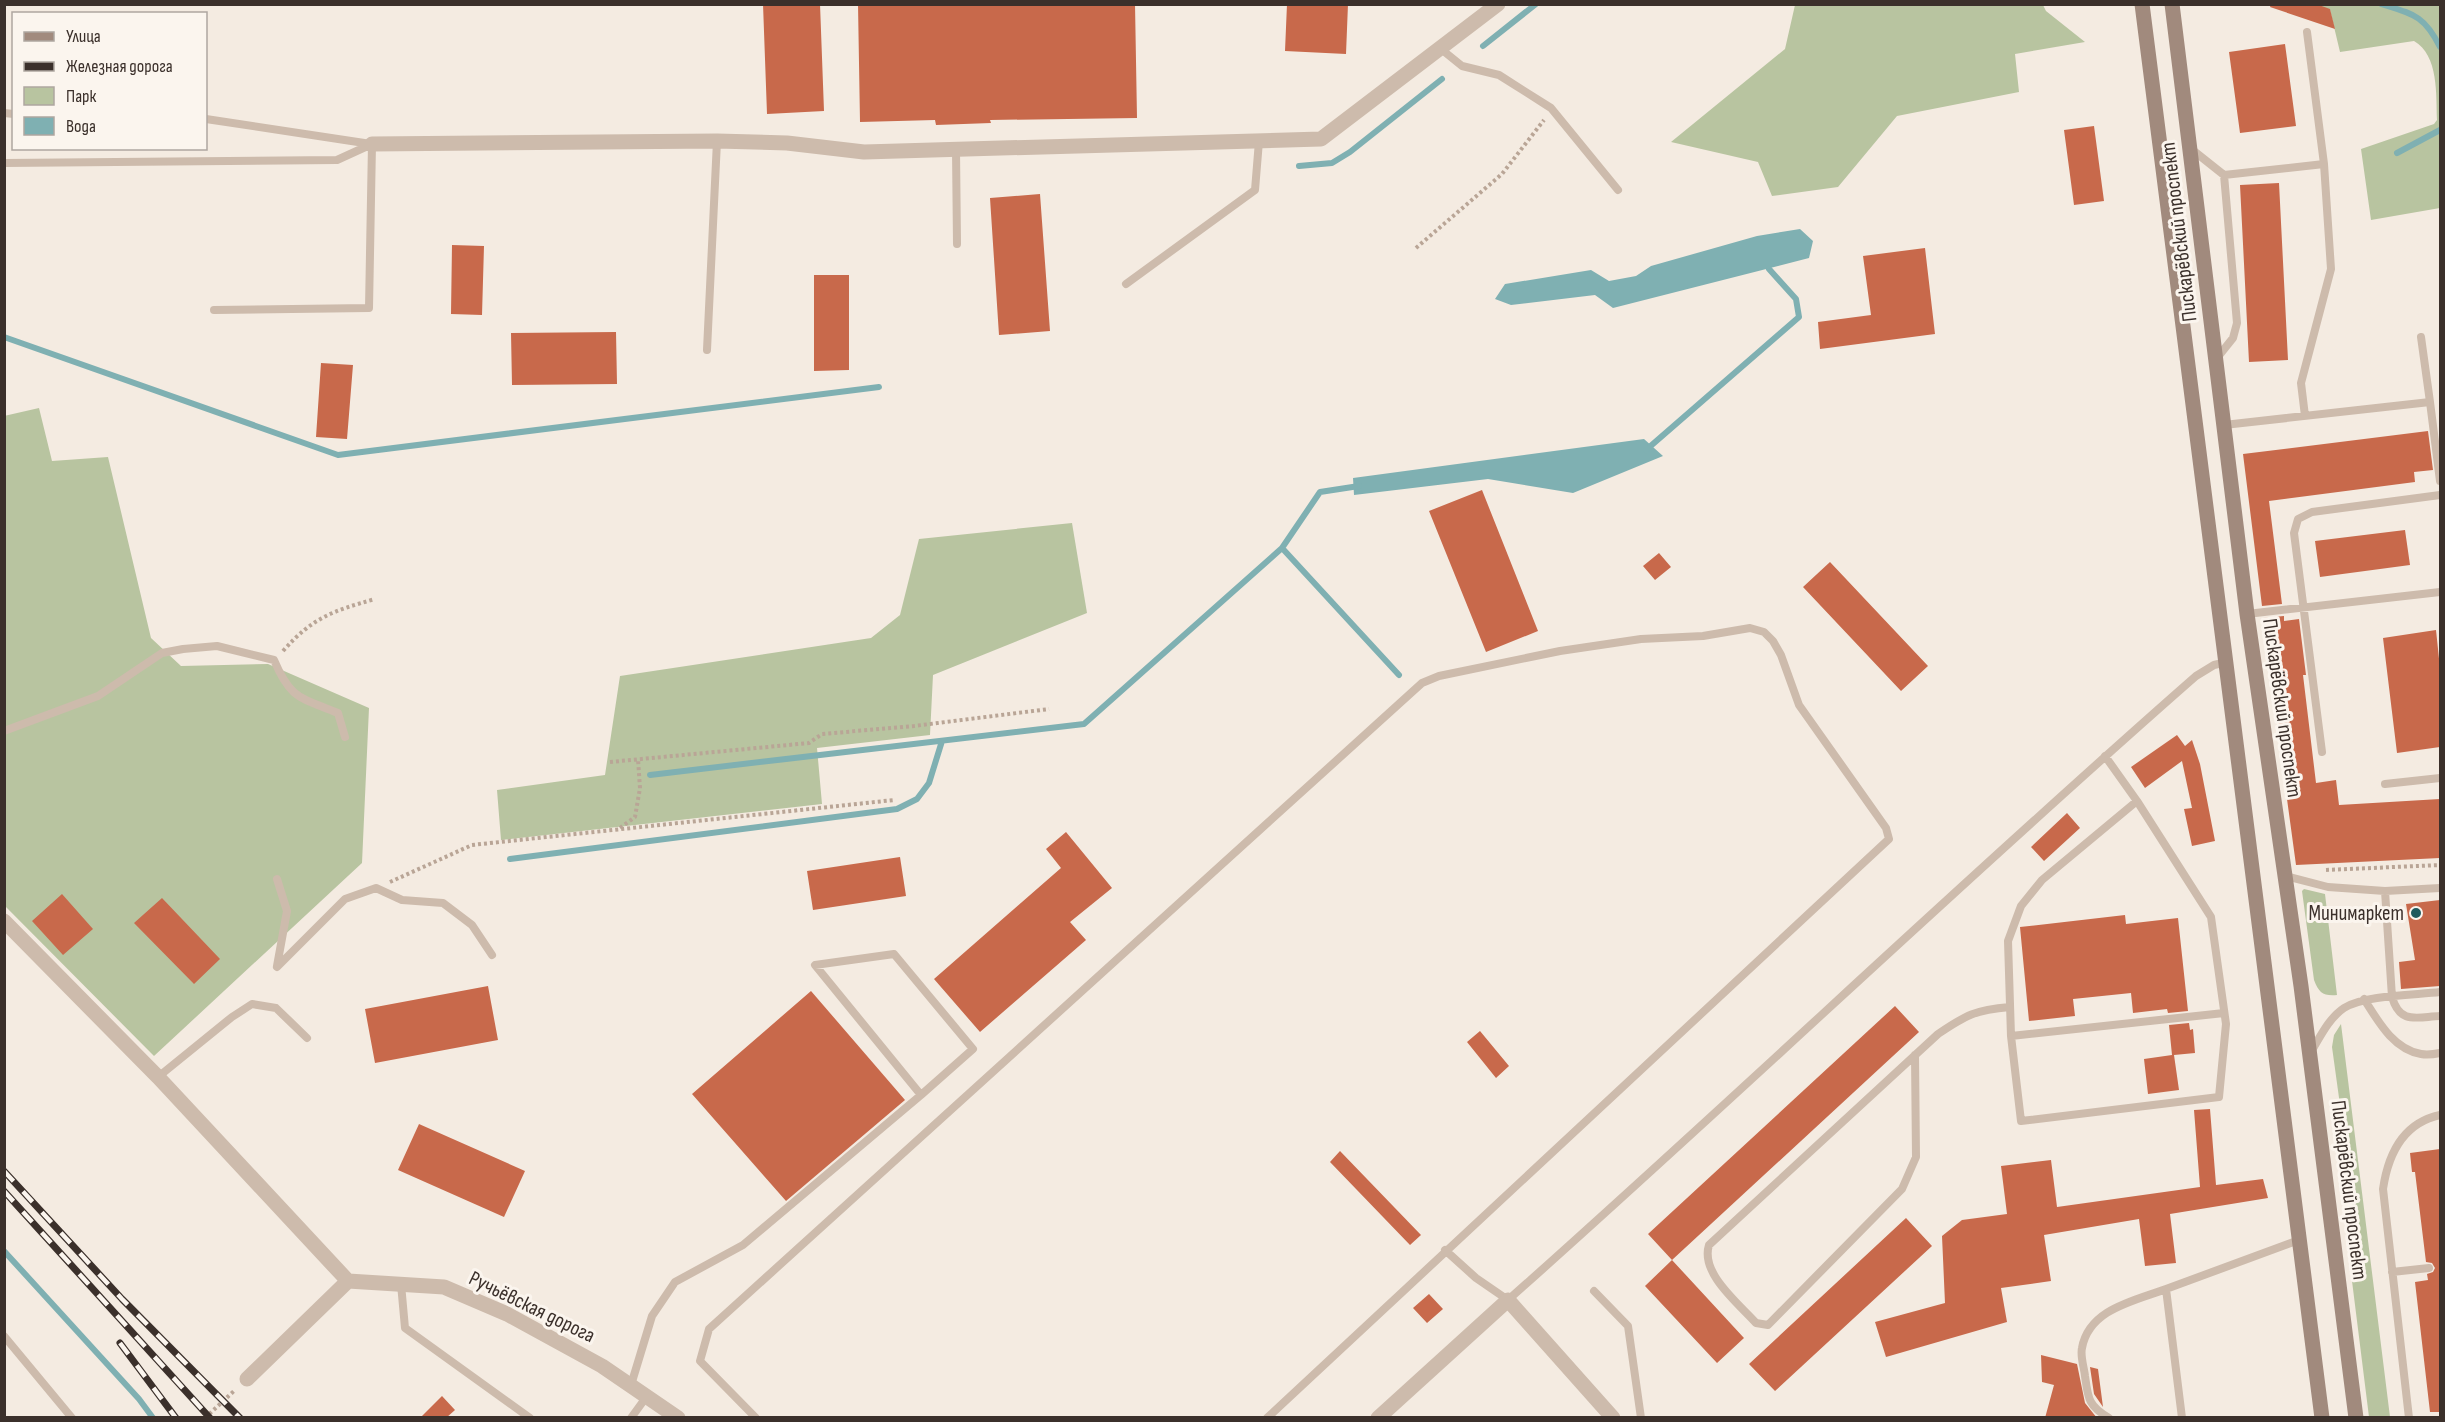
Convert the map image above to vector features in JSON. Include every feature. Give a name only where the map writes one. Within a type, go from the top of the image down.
[{"type":"main road","name":"Пискарёвский проспект","points":[[2142,4],[2322,1418]]},
{"type":"main road","name":"Пискарёвский проспект","points":[[2172,4],[2247,614],[2311,1054],[2356,1418]]},
{"type":"street","points":[[372,144],[717,141],[787,143],[864,152],[1321,140],[1498,4]]},
{"type":"street","points":[[4,921],[158,1077],[348,1281],[247,1379]]},
{"type":"street","name":"Ручьёвская дорога","points":[[348,1281],[444,1287],[507,1314],[602,1366],[678,1418]]},
{"type":"street","points":[[1378,1418],[1508,1300],[1613,1418]]},
{"type":"lane","points":[[2305,416],[2301,383],[2331,269],[2324,164],[2307,32]]},
{"type":"lane","points":[[1441,49],[1462,66],[1498,75],[1551,108],[1618,190]]},
{"type":"lane","points":[[207,119],[372,144]]},
{"type":"lane","points":[[707,350],[717,141]]},
{"type":"lane","points":[[1126,284],[1255,190],[1259,141]]},
{"type":"lane","points":[[4,163],[337,160],[372,144]]},
{"type":"lane","points":[[214,310],[369,308],[372,144]]},
{"type":"lane","points":[[2190,148],[2224,175],[2324,164]]},
{"type":"lane","points":[[956,150],[957,244]]},
{"type":"lane","points":[[2216,360],[2233,338],[2237,322],[2224,175]]},
{"type":"lane","points":[[2421,338],[2440,481]]},
{"type":"lane","points":[[2224,425],[2430,402]]},
{"type":"lane","points":[[2322,752],[2294,532],[2298,519],[2312,512],[2440,495]]},
{"type":"lane","points":[[2247,614],[2440,592]]},
{"type":"lane","points":[[756,1418],[700,1361],[709,1329],[1422,683],[1439,676],[1560,651],[1641,639],[1703,636],[1750,628],[1764,632],[1781,655],[1799,705],[1886,828],[1888,839],[1267,1418]]},
{"type":"lane","points":[[4,731],[98,696],[162,653],[217,646],[274,660],[285,684],[295,694],[338,713],[345,738]]},
{"type":"lane","points":[[1445,1250],[1476,1278],[1508,1300],[2105,756],[2196,676],[2214,665],[2227,662]]},
{"type":"lane","points":[[2105,756],[2138,801],[2211,917],[2226,1024],[2219,1097],[2021,1120],[2011,1036],[2008,941],[2021,906],[2042,880],[2138,801]]},
{"type":"lane","points":[[2385,784],[2440,778]]},
{"type":"lane","points":[[2286,876],[2328,887],[2385,891],[2440,888]]},
{"type":"lane","points":[[277,879],[287,911],[277,967],[345,900],[376,888],[402,900],[443,903],[472,925],[492,955]]},
{"type":"lane","points":[[2385,891],[2392,998],[2396,1011],[2406,1018],[2440,1016]]},
{"type":"lane","points":[[631,1385],[652,1316],[675,1282],[743,1245],[921,1095],[973,1049],[894,954],[815,965],[921,1095]]},
{"type":"lane","points":[[2311,1054],[2327,1025],[2344,1008],[2364,999],[2440,992]]},
{"type":"lane","points":[[2364,999],[2382,1027],[2398,1044],[2421,1054],[2440,1053]]},
{"type":"lane","points":[[158,1077],[232,1017],[252,1004],[276,1008],[307,1038]]},
{"type":"lane","points":[[1915,1055],[1916,1157],[1902,1190],[1768,1325],[1756,1323],[1712,1274],[1706,1255],[1709,1245],[1915,1055],[1938,1034],[1963,1017],[1982,1010],[2010,1007]]},
{"type":"lane","points":[[2011,1036],[2224,1013]]},
{"type":"lane","points":[[2409,1418],[2383,1189],[2386,1166],[2396,1145],[2412,1128],[2440,1115]]},
{"type":"lane","points":[[2109,1418],[2095,1410],[2088,1398],[2081,1349],[2088,1331],[2103,1313],[2299,1240]]},
{"type":"lane","points":[[2392,1272],[2429,1268]]},
{"type":"lane","points":[[401,1284],[405,1328],[526,1416]]},
{"type":"lane","points":[[2166,1289],[2182,1418]]},
{"type":"lane","points":[[1594,1292],[1628,1326],[1641,1418]]},
{"type":"lane","points":[[4,1336],[72,1418]]},
{"type":"lane","points":[[631,1418],[647,1396]]},
{"type":"path","points":[[1416,248],[1502,174],[1538,130],[1551,108]]},
{"type":"path","points":[[274,660],[294,638],[317,620],[332,611],[375,599]]},
{"type":"path","points":[[610,762],[809,743],[822,734],[914,726],[1049,709]]},
{"type":"path","points":[[618,830],[635,817],[640,788],[638,759]]},
{"type":"path","points":[[376,888],[472,845],[894,800]]},
{"type":"path","points":[[2326,870],[2440,865]]},
{"type":"path","points":[[205,1418],[247,1379]]},
{"type":"green space","points":[[1795,5],[2043,5],[2046,11],[2085,42],[2015,54],[2019,92],[1897,116],[1838,187],[1772,196],[1758,162],[1671,142],[1785,49]]},
{"type":"green space","points":[[2317,5],[2440,5],[2440,208],[2371,220],[2361,149],[2434,124],[2437,120],[2435,77],[2428,56],[2414,41],[2340,52],[2330,10]]},
{"type":"green space","points":[[39,408],[52,461],[108,457],[151,638],[181,666],[268,664],[369,708],[362,863],[154,1056],[5,906],[4,416]]},
{"type":"green space","points":[[1072,523],[1087,613],[933,675],[930,735],[817,748],[822,804],[501,840],[497,790],[605,775],[620,676],[871,638],[900,615],[919,539]]},
{"type":"green space","points":[[2304,889],[2325,894],[2337,995],[2322,993],[2314,980],[2302,891]]},
{"type":"green space","points":[[2341,1024],[2390,1417],[2369,1417],[2350,1265],[2352,1192],[2332,1047],[2334,1035]]},
{"type":"water","points":[[1800,229],[1813,241],[1809,258],[1613,308],[1595,295],[1511,305],[1495,299],[1505,284],[1591,270],[1609,281],[1636,276],[1651,266],[1757,236]]},
{"type":"water","points":[[1644,439],[1663,456],[1573,493],[1488,479],[1354,495],[1353,478]]},
{"type":"building","points":[[763,4],[820,4],[824,111],[767,114]]},
{"type":"building","points":[[858,4],[1135,4],[1137,118],[990,120],[991,123],[936,125],[935,120],[860,122]]},
{"type":"building","points":[[1287,4],[1348,4],[1346,54],[1285,51]]},
{"type":"building","points":[[2271,4],[2316,4],[2330,9],[2335,29],[2270,7]]},
{"type":"building","points":[[2285,44],[2296,126],[2240,133],[2229,52]]},
{"type":"building","points":[[2094,126],[2104,201],[2074,205],[2064,130]]},
{"type":"building","points":[[2279,183],[2288,360],[2249,362],[2240,185]]},
{"type":"building","points":[[1040,194],[1050,331],[999,335],[990,198]]},
{"type":"building","points":[[452,245],[484,246],[482,315],[451,314]]},
{"type":"building","points":[[1925,248],[1935,334],[1820,349],[1818,322],[1871,315],[1863,256]]},
{"type":"building","points":[[814,275],[849,275],[849,370],[814,371]]},
{"type":"building","points":[[616,332],[617,384],[512,385],[511,333]]},
{"type":"building","points":[[321,363],[353,365],[347,439],[316,437]]},
{"type":"building","points":[[2428,431],[2433,470],[2414,472],[2415,482],[2269,501],[2282,604],[2262,606],[2243,454]]},
{"type":"building","points":[[1482,490],[1538,631],[1486,652],[1429,511]]},
{"type":"building","points":[[2405,530],[2410,565],[2320,577],[2315,541]]},
{"type":"building","points":[[1659,553],[1671,567],[1655,580],[1643,566]]},
{"type":"building","points":[[1830,562],[1928,666],[1901,691],[1803,587]]},
{"type":"building","points":[[2284,616],[2284,621],[2299,619],[2316,783],[2336,780],[2339,805],[2440,799],[2440,858],[2296,865],[2263,623],[2263,618]]},
{"type":"building","points":[[2436,630],[2440,668],[2440,747],[2397,753],[2383,638]]},
{"type":"building","points":[[2177,735],[2185,746],[2192,740],[2200,764],[2215,841],[2192,846],[2184,809],[2192,808],[2182,761],[2145,788],[2131,767]]},
{"type":"building","points":[[2067,813],[2080,828],[2044,861],[2031,847]]},
{"type":"building","points":[[1066,832],[1112,888],[1070,922],[1086,940],[980,1032],[934,979],[1061,868],[1046,849]]},
{"type":"building","points":[[900,857],[906,896],[813,910],[807,871]]},
{"type":"building","points":[[62,894],[93,929],[63,955],[32,921]]},
{"type":"building","points":[[162,898],[220,959],[194,984],[134,923]]},
{"type":"building","points":[[2440,900],[2440,986],[2401,989],[2399,962],[2415,960],[2406,904]]},
{"type":"building","points":[[2125,915],[2126,924],[2178,918],[2188,1011],[2168,1013],[2167,1009],[2133,1013],[2131,993],[2073,999],[2075,1016],[2029,1021],[2020,927]]},
{"type":"building","points":[[488,986],[498,1040],[375,1063],[365,1009]]},
{"type":"building","points":[[811,991],[905,1100],[786,1201],[692,1094]]},
{"type":"building","points":[[1895,1006],[1919,1032],[1672,1260],[1648,1234]]},
{"type":"building","points":[[2189,1023],[2190,1030],[2193,1029],[2195,1053],[2174,1055],[2179,1090],[2148,1094],[2144,1059],[2172,1055],[2169,1025]]},
{"type":"building","points":[[1480,1031],[1509,1066],[1496,1078],[1467,1042]]},
{"type":"building","points":[[2210,1109],[2216,1185],[2263,1179],[2268,1198],[2170,1214],[2176,1263],[2145,1266],[2139,1219],[2044,1235],[2051,1281],[2001,1288],[2007,1322],[1886,1357],[1875,1322],[1945,1303],[1942,1236],[1962,1220],[2007,1214],[2001,1166],[2051,1160],[2057,1207],[2200,1187],[2194,1110]]},
{"type":"building","points":[[419,1124],[525,1171],[504,1217],[398,1170]]},
{"type":"building","points":[[2440,1149],[2440,1412],[2430,1412],[2415,1282],[2428,1280],[2427,1274],[2433,1272],[2435,1268],[2432,1263],[2426,1262],[2415,1172],[2412,1172],[2410,1153]]},
{"type":"building","points":[[1340,1151],[1421,1235],[1410,1245],[1330,1162]]},
{"type":"building","points":[[1906,1218],[1932,1246],[1775,1391],[1749,1364]]},
{"type":"building","points":[[1672,1260],[1744,1338],[1717,1363],[1645,1286]]},
{"type":"building","points":[[1429,1294],[1443,1309],[1427,1323],[1413,1308]]},
{"type":"building","points":[[2041,1355],[2077,1364],[2085,1403],[2097,1418],[2045,1418],[2054,1385],[2042,1382]]},
{"type":"building","points":[[2090,1367],[2098,1369],[2103,1407],[2094,1394]]},
{"type":"building","points":[[442,1396],[455,1410],[446,1418],[420,1418]]},
{"type":"waterway","points":[[1483,46],[1536,4]]},
{"type":"waterway","points":[[2381,4],[2401,10],[2423,22],[2440,47]]},
{"type":"waterway","points":[[1299,166],[1332,163],[1350,152],[1442,79]]},
{"type":"waterway","points":[[2397,153],[2440,130]]},
{"type":"waterway","points":[[1646,450],[1799,317],[1796,299],[1769,269]]},
{"type":"waterway","points":[[4,337],[338,455],[879,387]]},
{"type":"waterway","points":[[1282,548],[1320,492],[1359,486]]},
{"type":"waterway","points":[[650,775],[1084,724],[1282,548],[1399,675]]},
{"type":"waterway","points":[[510,859],[897,809],[917,799],[929,783],[942,741]]},
{"type":"waterway","points":[[4,1251],[139,1399],[153,1418]]},
{"type":"railway","points":[[4,1171],[122,1299],[240,1418]]},
{"type":"railway","points":[[4,1191],[210,1418]]},
{"type":"railway","points":[[120,1343],[176,1418]]},
{"type":"place","name":"Минимаркет","points":[[2416,913]]}]
